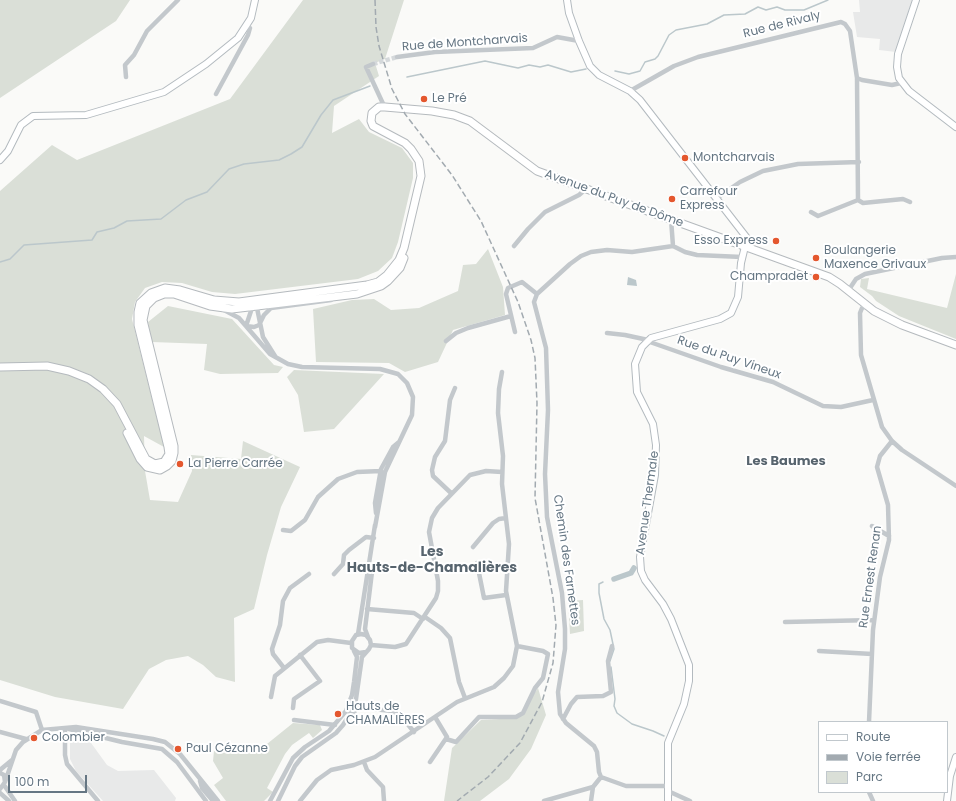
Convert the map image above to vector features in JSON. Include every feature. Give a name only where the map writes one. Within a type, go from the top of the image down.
[{"type":"main road","points":[[0,160],[8,151],[21,125],[30,118],[39,115],[86,115],[157,96],[206,64],[238,38],[251,18],[255,0]]},
{"type":"main road","points":[[567,0],[569,13],[587,61],[595,71],[630,91],[640,100],[747,238],[742,258],[738,297],[731,313],[720,319],[659,335],[647,341]]},
{"type":"main road","points":[[916,0],[897,61],[901,82],[915,96],[956,127]]},
{"type":"main road","points":[[0,372],[34,370],[56,372],[77,378],[92,386],[107,399],[116,411],[142,462],[152,469],[172,461],[174,448],[137,317],[140,303],[148,294],[156,290],[168,288],[214,300],[239,302],[323,292],[378,282],[394,267],[404,248],[419,186],[420,167],[415,154],[405,143],[373,126],[371,122],[372,113],[379,107],[385,107]]},
{"type":"main road","points":[[150,363],[143,320],[144,309],[150,301],[159,295],[174,294],[218,308],[254,307],[358,294],[381,286],[391,278],[400,268],[408,249],[424,184],[424,167],[419,152],[407,141],[374,125],[374,113],[385,107]]},
{"type":"main road","name":"Avenue du Puy de Dôme","points":[[385,107],[396,107],[454,115],[470,121],[537,171],[829,277],[849,289],[886,317]]},
{"type":"main road","name":"Avenue du Puy de Dôme","points":[[849,289],[867,306],[886,317],[902,325],[956,345]]},
{"type":"main road","name":"Avenue Thermale","points":[[647,341],[636,359],[635,382],[637,392],[654,428],[656,451],[655,475],[640,557],[640,567],[645,580],[663,604],[671,619],[686,654],[690,670],[684,704],[668,743],[668,801]]},
{"type":"main road","points":[[0,367],[47,366],[69,371],[95,382],[117,404],[146,460],[153,464],[162,466]]},
{"type":"main road","points":[[948,793],[950,776],[956,757]]},
{"type":"street","points":[[126,77],[125,65],[134,55],[147,31],[178,0]]},
{"type":"street","name":"Rue de Rivaly","points":[[630,91],[674,66],[698,57],[841,22],[845,24],[850,31],[857,78]]},
{"type":"street","points":[[216,94],[248,34],[250,28],[247,26]]},
{"type":"street","name":"Rue de Montcharvais","points":[[397,57],[435,52],[533,48],[557,37],[579,41]]},
{"type":"street","points":[[373,64],[366,67],[385,107]]},
{"type":"street","points":[[858,200],[857,78],[892,85],[901,82]]},
{"type":"street","points":[[717,198],[740,182],[763,171],[798,164],[858,162]]},
{"type":"street","points":[[514,246],[545,212],[579,196],[586,189]]},
{"type":"street","points":[[858,200],[863,203],[903,199],[910,202]]},
{"type":"street","points":[[811,212],[818,216],[858,200]]},
{"type":"street","points":[[671,219],[673,246]]},
{"type":"street","points":[[515,332],[506,294],[510,287],[522,282],[537,294],[581,256],[591,252],[607,250],[632,252],[673,246],[685,252],[697,255],[742,258]]},
{"type":"street","points":[[849,289],[856,278],[865,274],[942,258],[956,257]]},
{"type":"street","points":[[239,302],[254,307],[299,299],[323,292]]},
{"type":"street","points":[[246,326],[254,327],[259,324],[264,315],[271,308],[328,301],[358,294]]},
{"type":"street","name":"Chemin des Farnettes","points":[[537,294],[534,302],[546,348],[548,410],[545,474],[547,517],[562,593],[565,629],[565,649],[558,692],[559,709],[563,719]]},
{"type":"street","points":[[867,306],[862,308],[860,313],[861,355],[882,427],[892,441],[914,459],[956,486]]},
{"type":"street","points":[[254,307],[265,341],[276,358]]},
{"type":"street","points":[[246,326],[254,307]]},
{"type":"street","points":[[218,308],[236,316],[270,354],[294,366],[373,368],[390,371],[400,376],[410,389],[413,408],[410,422],[385,472],[358,634],[354,637],[351,643],[357,657],[352,694],[346,711],[335,726],[296,754],[270,801]]},
{"type":"street","points":[[446,341],[456,333],[468,328],[511,316]]},
{"type":"street","name":"Rue du Puy Vineux","points":[[607,334],[625,334],[721,367],[773,382],[823,406],[841,407],[873,400]]},
{"type":"street","points":[[300,801],[317,780],[331,770],[364,762],[391,748],[465,698],[487,691],[501,682],[513,666],[517,646],[506,595],[510,544],[502,484],[498,409],[502,372]]},
{"type":"street","points":[[451,493],[434,476],[432,470],[435,457],[445,441],[450,402],[455,388]]},
{"type":"street","name":"Rue Ernest Renan","points":[[869,721],[874,620],[889,536],[888,505],[877,467],[880,456],[892,441]]},
{"type":"street","points":[[375,527],[375,503],[380,471],[393,447],[399,442]]},
{"type":"street","points":[[371,645],[395,648],[403,646],[409,641],[424,618],[438,591],[429,540],[430,524],[438,508],[451,493],[473,474],[486,471],[502,472]]},
{"type":"street","points":[[283,530],[290,531],[305,520],[318,497],[338,479],[357,472],[385,472]]},
{"type":"street","points":[[473,547],[493,523],[498,519],[506,518]]},
{"type":"street","points":[[872,526],[889,536]]},
{"type":"street","points":[[334,574],[343,564],[344,555],[348,550],[366,537],[374,538]]},
{"type":"street","points":[[371,558],[372,565],[365,629],[371,645]]},
{"type":"street","points":[[477,563],[484,598],[506,595]]},
{"type":"street","points":[[284,668],[273,654],[272,649],[280,625],[283,601],[290,588],[309,574]]},
{"type":"street","points":[[367,609],[414,613],[440,628],[450,638],[459,682],[465,698]]},
{"type":"street","points":[[785,622],[874,620]]},
{"type":"street","points":[[358,634],[364,634],[368,637]]},
{"type":"street","points":[[271,697],[274,676],[322,640],[351,643]]},
{"type":"street","points":[[344,725],[353,709],[356,699],[362,657],[371,645]]},
{"type":"street","points":[[446,739],[456,742],[479,717],[516,716],[523,712],[534,688],[543,678],[548,654],[543,651],[517,646]]},
{"type":"street","points":[[612,646],[608,661],[611,692],[603,696],[577,697],[570,704],[563,719],[594,746],[597,752],[599,772],[602,776],[626,786],[668,789],[690,801]]},
{"type":"street","points":[[354,650],[361,653],[366,652]]},
{"type":"street","points":[[819,651],[872,654]]},
{"type":"street","points":[[293,708],[294,699],[320,681],[300,656]]},
{"type":"street","points":[[356,699],[364,708]]},
{"type":"street","points":[[0,701],[36,712],[42,730]]},
{"type":"street","points":[[278,801],[295,766],[302,757],[344,725],[356,709],[364,708],[390,711],[398,714],[414,732]]},
{"type":"street","points":[[430,762],[446,739],[447,734],[435,717]]},
{"type":"street","points":[[294,720],[335,726]]},
{"type":"street","points":[[0,789],[5,784],[16,750],[26,739],[42,730],[76,727],[165,742],[177,750],[218,801]]},
{"type":"street","points":[[65,728],[122,742],[162,749],[172,757],[206,801]]},
{"type":"street","points":[[65,728],[65,755],[68,764],[98,801]]},
{"type":"street","points":[[0,732],[26,739]]},
{"type":"street","points":[[12,760],[0,771],[4,775],[5,784],[15,801]]},
{"type":"street","points":[[364,762],[367,770],[383,787],[384,801]]},
{"type":"street","points":[[197,775],[202,788],[213,801]]},
{"type":"street","points":[[591,801],[593,787],[602,776]]},
{"type":"street","points":[[196,787],[203,801]]},
{"type":"street","points":[[544,801],[593,787]]},
{"type":"street","points":[[273,801],[276,791]]},
{"type":"street","points":[[0,793],[9,801]]},
{"type":"shaded area","points":[[859,0],[912,0],[896,52],[879,50],[880,39],[857,37],[853,12],[860,12]]},
{"type":"shaded area","points":[[628,277],[636,280],[637,286],[627,285]]},
{"type":"shaded area","points":[[78,734],[86,736],[107,765],[118,771],[154,770],[176,798],[175,801],[103,801],[76,771],[70,759],[70,738]]},
{"type":"green space","points":[[0,0],[130,0],[116,21],[0,98]]},
{"type":"green space","points":[[303,0],[404,0],[385,59],[375,63],[379,76],[334,106],[332,133],[359,119],[369,132],[402,148],[413,163],[413,178],[398,242],[392,258],[378,271],[358,279],[235,294],[212,292],[182,283],[162,282],[145,288],[135,302],[132,319],[164,447],[144,436],[145,471],[150,500],[178,502],[192,471],[191,455],[241,459],[243,441],[300,467],[281,507],[267,555],[254,609],[234,618],[235,682],[216,677],[203,665],[188,656],[166,660],[149,669],[123,709],[55,697],[0,680],[0,191],[52,145],[77,160],[230,99]]},
{"type":"green space","points":[[488,249],[503,287],[505,315],[453,330],[438,362],[405,372],[389,363],[316,362],[313,309],[352,300],[374,299],[391,310],[419,308],[458,291],[463,265],[476,264]]},
{"type":"green space","points":[[956,274],[956,339],[899,316],[876,301],[860,287],[861,279],[869,278],[867,289],[947,308]]},
{"type":"green space","points":[[168,306],[232,319],[274,365],[283,367],[278,373],[220,374],[204,370],[207,344],[152,342],[148,322]]},
{"type":"green space","points":[[294,370],[384,374],[334,429],[304,432],[298,395],[287,377]]},
{"type":"green space","points":[[583,600],[584,631],[570,634],[568,601]]},
{"type":"green space","points":[[538,688],[546,715],[531,749],[509,779],[480,801],[444,801],[452,748],[481,720],[518,718]]},
{"type":"green space","points":[[293,723],[320,725],[322,730],[313,738],[309,733],[292,745],[285,754],[267,788],[273,792],[264,801],[226,801],[214,785],[223,778],[213,761],[214,751],[262,748]]},
{"type":"waterway","points":[[615,71],[629,74],[640,71],[645,62],[655,59],[658,56],[669,35],[676,30],[707,24],[724,15],[745,14],[758,7],[766,10],[777,7],[785,10],[804,10],[828,0]]},
{"type":"waterway","points":[[407,77],[485,61],[518,68],[529,65],[540,67],[548,65],[571,72],[586,69]]},
{"type":"waterway","points":[[0,262],[10,259],[24,245],[92,240],[97,232],[114,228],[127,221],[161,219],[186,200],[207,192],[229,169],[244,164],[279,160],[291,154],[302,147],[321,115],[333,100],[370,86]]},
{"type":"waterway","points":[[614,579],[631,573],[634,568]]},
{"type":"waterway","points":[[603,582],[599,584],[599,593],[604,619],[610,630],[614,649],[610,661]]},
{"type":"waterway","points":[[611,667],[615,699],[614,706],[617,713],[632,724],[664,736]]},
{"type":"tunnel","points":[[373,64],[397,57]]},
{"type":"railway","points":[[375,0],[376,27],[379,46],[392,89],[405,114],[452,175],[481,221],[518,302],[531,340],[535,358],[537,403],[535,498],[553,598],[556,625],[553,663],[542,702],[520,743],[488,777],[457,801]]},
{"type":"place","name":"Le Pré","points":[[424,99]]},
{"type":"place","name":"Montcharvais","points":[[685,158]]},
{"type":"place","name":"Carrefour Express","points":[[672,199]]},
{"type":"place","name":"Esso Express","points":[[776,241]]},
{"type":"place","name":"Boulangerie Maxence Grivaux","points":[[816,258]]},
{"type":"place","name":"Champradet","points":[[816,277]]},
{"type":"place","name":"La Pierre Carrée","points":[[180,464]]},
{"type":"place","name":"Hauts de CHAMALIÈRES","points":[[338,714]]},
{"type":"place","name":"Colombier","points":[[34,738]]},
{"type":"place","name":"Paul Cézanne","points":[[178,749]]},
{"type":"district","name":"Les Baumes","points":[[786,462]]},
{"type":"district","name":"Les Hauts-de-Chamalières","points":[[432,560]]}]
